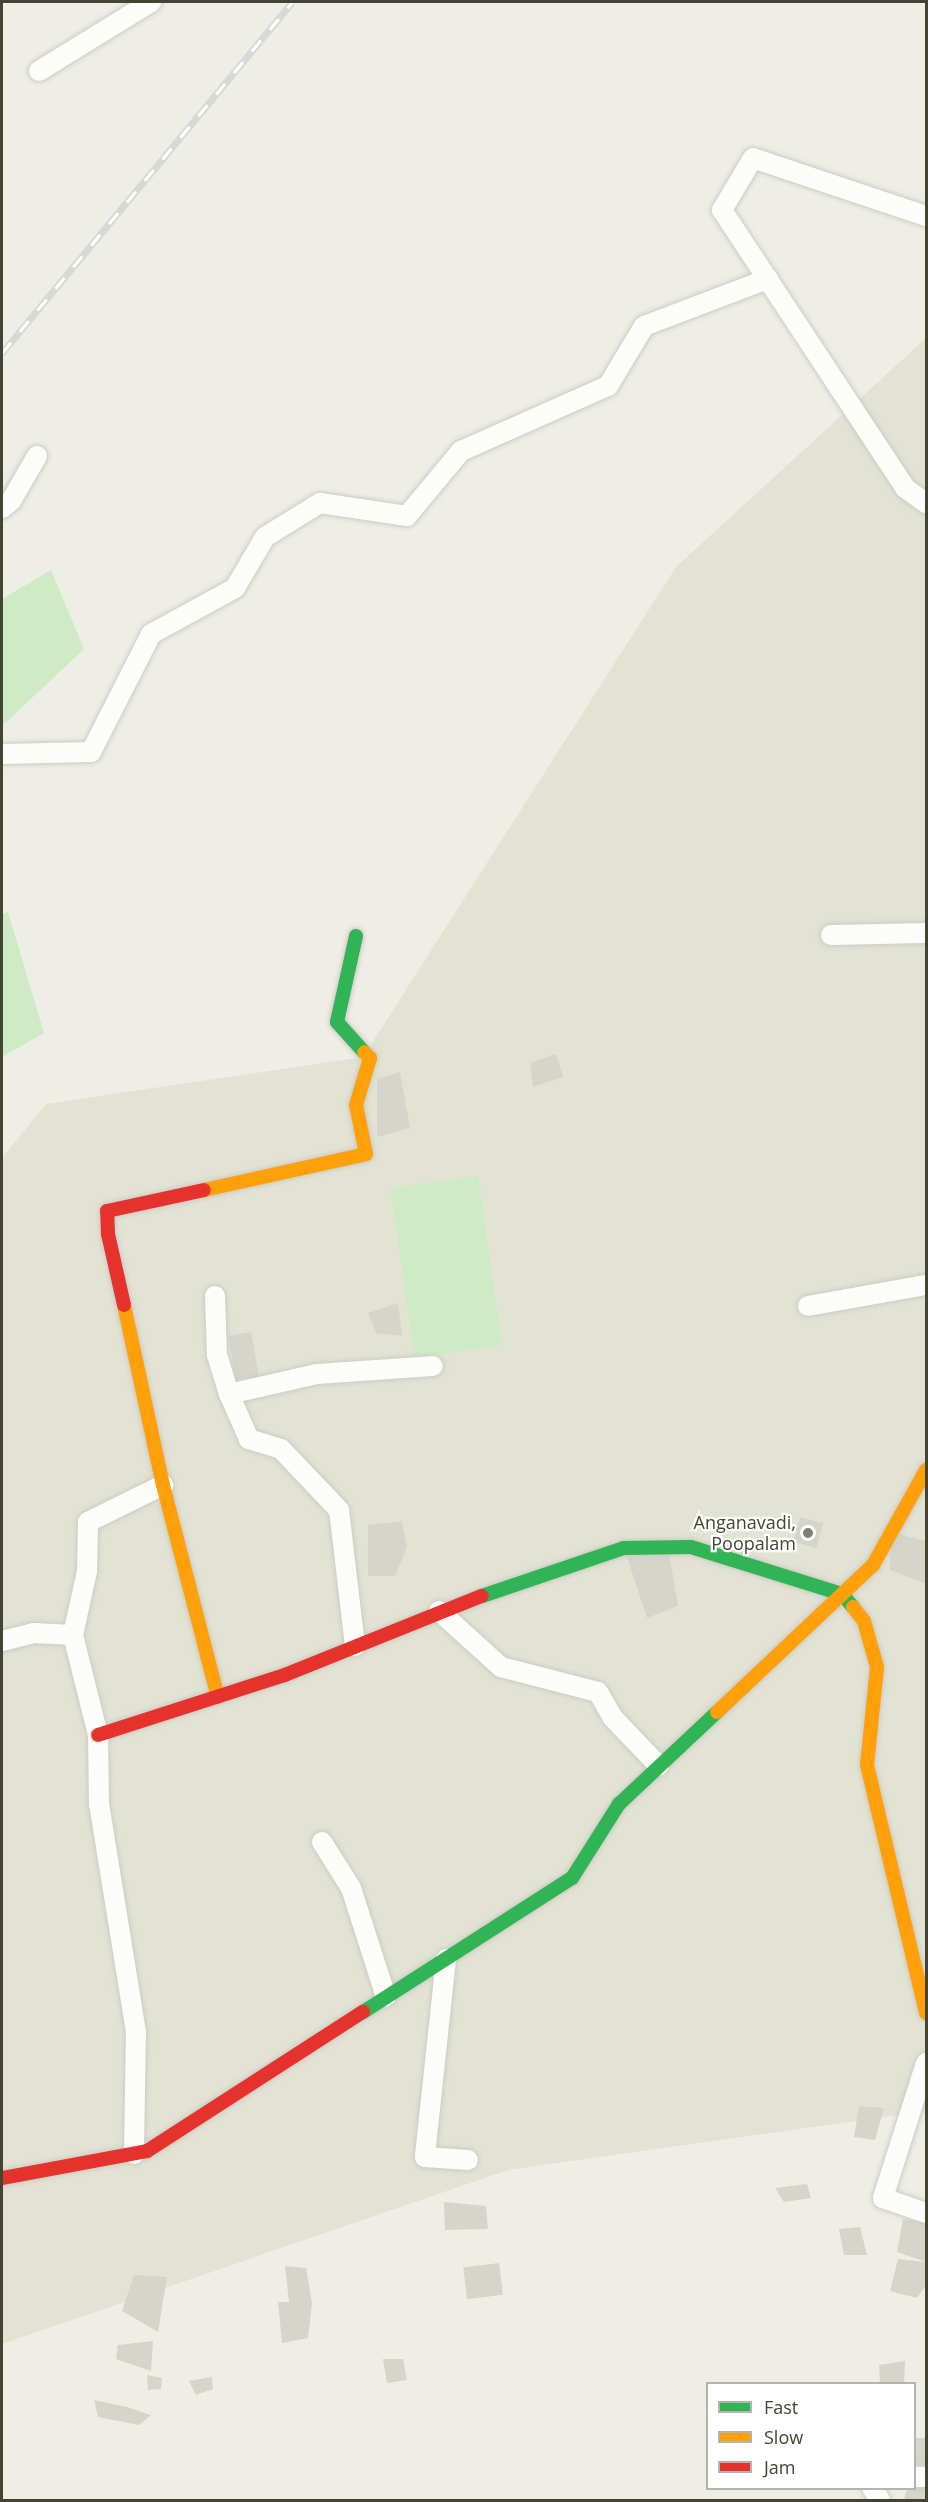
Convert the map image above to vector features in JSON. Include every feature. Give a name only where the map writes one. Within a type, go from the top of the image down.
[{"type":"street","points":[[39,71],[151,2]]},
{"type":"street","points":[[927,216],[753,158],[722,210],[905,488],[927,503]]},
{"type":"street","points":[[2,754],[91,752],[151,634],[235,588],[265,537],[320,503],[407,516],[461,451],[608,386],[644,326],[768,279]]},
{"type":"street","points":[[2,508],[11,501],[37,456]]},
{"type":"street","points":[[831,935],[927,933]]},
{"type":"street","points":[[218,1697],[163,1485],[108,1234],[107,1211],[366,1154],[356,1105],[370,1058],[338,1022],[356,936]]},
{"type":"street","points":[[808,1306],[927,1286]]},
{"type":"street","points":[[215,1296],[217,1354],[229,1394],[249,1439],[280,1449],[339,1510],[355,1646]]},
{"type":"street","points":[[229,1394],[316,1374],[433,1366]]},
{"type":"street","points":[[2,2178],[147,2151],[572,1878],[619,1804],[873,1565],[927,1470]]},
{"type":"street","points":[[134,2154],[136,2032],[99,1804],[99,1735],[73,1635],[87,1571],[88,1522],[163,1485]]},
{"type":"street","points":[[99,1735],[285,1676],[439,1611],[624,1548],[691,1547],[842,1594],[864,1621],[877,1667],[867,1766],[927,2013]]},
{"type":"street","points":[[439,1611],[501,1667],[598,1692],[613,1718],[659,1766]]},
{"type":"street","points":[[2,1641],[34,1633],[73,1635]]},
{"type":"street","points":[[322,1842],[351,1888],[386,1997]]},
{"type":"street","points":[[446,1959],[425,2157],[468,2160]]},
{"type":"street","points":[[927,2063],[883,2198],[927,2213]]},
{"type":"shaded area","points":[[926,338],[926,2111],[508,2170],[2,2344],[2,1158],[46,1104],[363,1057],[676,567]]},
{"type":"green space","points":[[51,570],[84,649],[2,726],[2,599]]},
{"type":"green space","points":[[8,912],[44,1033],[2,1057],[2,914]]},
{"type":"green space","points":[[478,1176],[502,1345],[415,1358],[391,1188]]},
{"type":"building","points":[[556,1054],[563,1077],[533,1087],[530,1063]]},
{"type":"building","points":[[400,1072],[410,1128],[377,1137],[377,1079]]},
{"type":"building","points":[[398,1303],[402,1336],[376,1333],[368,1313]]},
{"type":"building","points":[[251,1332],[259,1376],[236,1380],[228,1336]]},
{"type":"building","name":"Anganavadi, Poopalam","points":[[800,1517],[823,1523],[816,1548],[793,1542]]},
{"type":"building","points":[[402,1521],[407,1547],[395,1576],[368,1576],[368,1525]]},
{"type":"building","points":[[891,1532],[926,1541],[926,1584],[890,1570]]},
{"type":"building","points":[[668,1547],[678,1606],[647,1618],[624,1548]]},
{"type":"building","points":[[859,2106],[884,2108],[875,2140],[854,2137]]},
{"type":"building","points":[[807,2184],[811,2198],[784,2202],[775,2188]]},
{"type":"building","points":[[444,2202],[486,2206],[488,2229],[445,2230]]},
{"type":"building","points":[[903,2219],[926,2222],[926,2262],[897,2252]]},
{"type":"building","points":[[860,2227],[867,2255],[844,2255],[839,2229]]},
{"type":"building","points":[[898,2259],[926,2262],[926,2285],[917,2298],[890,2291]]},
{"type":"building","points":[[499,2263],[503,2295],[467,2299],[463,2267]]},
{"type":"building","points":[[285,2266],[306,2268],[312,2303],[308,2338],[282,2343],[278,2302],[289,2302]]},
{"type":"building","points":[[134,2275],[167,2277],[158,2332],[122,2311]]},
{"type":"building","points":[[153,2341],[151,2371],[116,2359],[118,2345]]},
{"type":"building","points":[[383,2359],[403,2359],[407,2380],[387,2383]]},
{"type":"building","points":[[905,2361],[904,2382],[880,2382],[879,2365]]},
{"type":"building","points":[[147,2375],[162,2378],[161,2389],[148,2390]]},
{"type":"building","points":[[212,2377],[213,2389],[196,2395],[189,2381]]},
{"type":"building","points":[[94,2400],[151,2415],[139,2425],[98,2417]]},
{"type":"building","points":[[916,2438],[925,2438],[925,2465],[916,2465]]},
{"type":"building","points":[[916,2478],[926,2481],[926,2500],[904,2500],[906,2490],[916,2490]]},
{"type":"railway","points":[[2,353],[292,2]]},
{"type":"traffic: fast","points":[[356,936],[337,1022],[364,1052]]},
{"type":"traffic: fast","points":[[482,1596],[624,1548],[691,1547],[842,1594],[853,1607]]},
{"type":"traffic: fast","points":[[363,2012],[572,1878],[619,1804],[717,1712]]},
{"type":"traffic: slow","points":[[204,1190],[366,1154],[356,1105],[370,1058],[364,1052]]},
{"type":"traffic: slow","points":[[124,1305],[163,1485],[218,1697]]},
{"type":"traffic: slow","points":[[717,1712],[873,1565],[926,1470]]},
{"type":"traffic: slow","points":[[853,1607],[864,1621],[877,1667],[867,1765],[926,2013]]},
{"type":"traffic: jam","points":[[124,1305],[108,1234],[107,1211],[204,1190]]},
{"type":"traffic: jam","points":[[98,1735],[285,1675],[482,1596]]},
{"type":"traffic: jam","points":[[2,2178],[147,2151],[363,2012]]},
{"type":"place","name":"Anganavadi, Poopalam","points":[[808,1533]]}]
